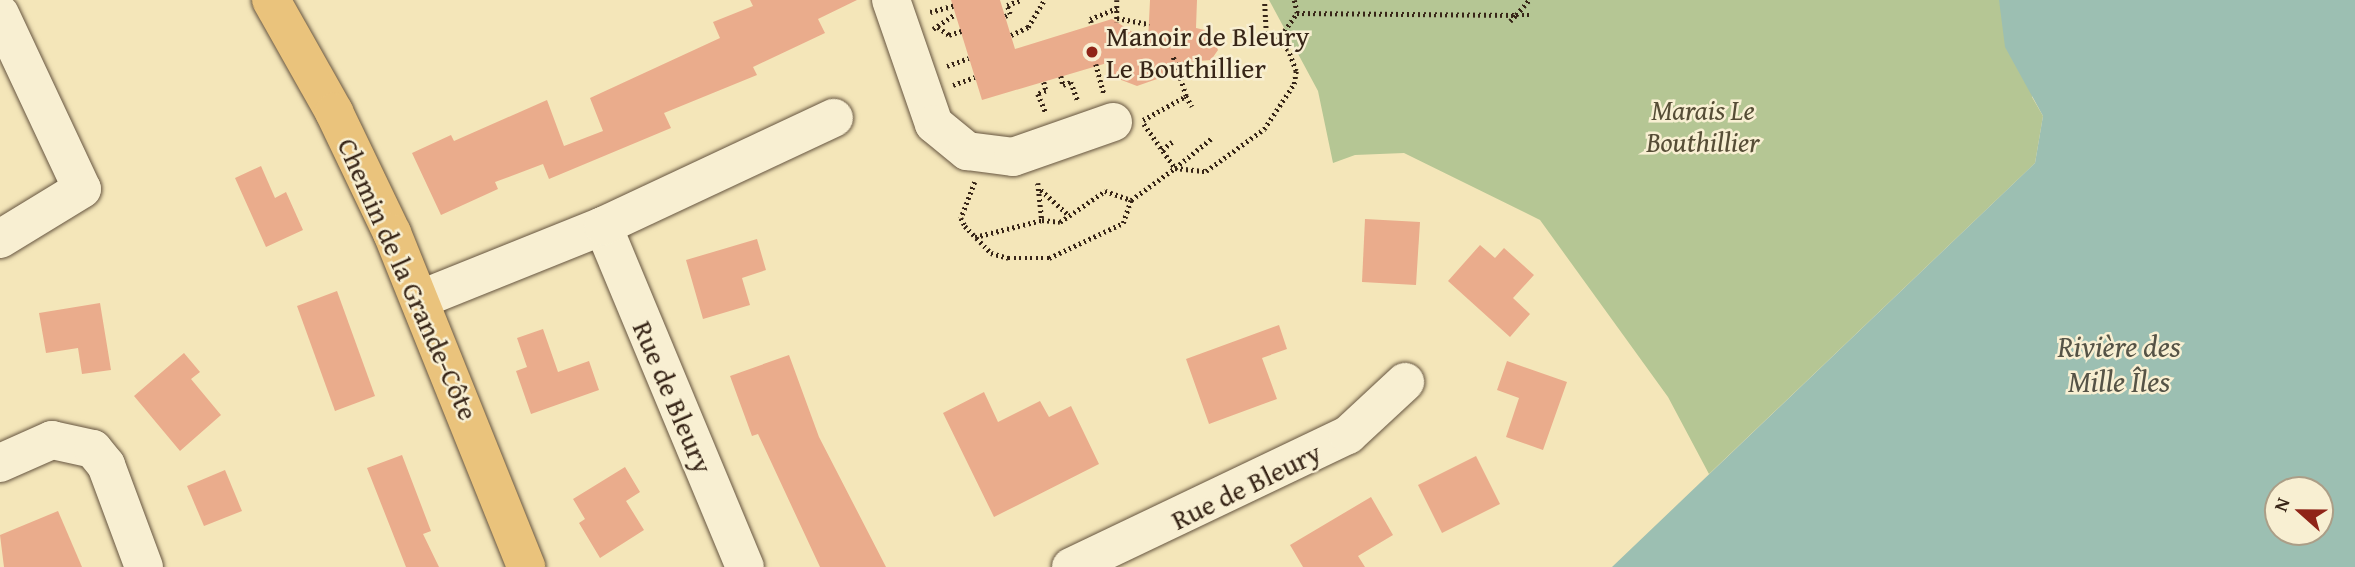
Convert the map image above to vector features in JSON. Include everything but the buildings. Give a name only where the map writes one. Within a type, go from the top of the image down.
[{"type":"main road","name":"Chemin de la Grande-Côte","points":[[271,0],[334,111],[421,299],[526,567]]},
{"type":"street","points":[[891,0],[934,124],[967,151],[1013,157],[1130,123]]},
{"type":"street","points":[[0,14],[82,189],[0,239]]},
{"type":"street","points":[[421,299],[603,226],[834,118]]},
{"type":"street","name":"Rue de Bleury","points":[[603,226],[745,567]]},
{"type":"street","name":"Rue de Bleury","points":[[1071,567],[1339,440],[1405,382]]},
{"type":"street","points":[[0,463],[52,440],[93,449],[106,466],[144,567]]},
{"type":"path","points":[[1005,16],[1010,14],[1007,5],[1021,0]]},
{"type":"path","points":[[1011,35],[1028,26],[1042,3],[1033,0]]},
{"type":"path","points":[[1117,0],[1117,20],[1149,24]]},
{"type":"path","points":[[1186,96],[1130,123],[1161,150],[1175,168],[1206,171],[1272,121],[1296,71],[1278,40],[1264,26],[1264,0]]},
{"type":"path","points":[[1278,40],[1297,13],[1294,0]]},
{"type":"path","points":[[1510,21],[1529,0]]},
{"type":"path","points":[[938,10],[953,6]]},
{"type":"path","points":[[1091,23],[1090,19],[1117,8]]},
{"type":"path","points":[[1297,13],[1529,15]]},
{"type":"path","points":[[955,14],[937,27],[949,35],[961,31]]},
{"type":"path","points":[[1172,57],[1192,106]]},
{"type":"path","points":[[958,63],[969,58]]},
{"type":"path","points":[[1096,64],[1101,83]]},
{"type":"path","points":[[1061,76],[1063,85],[1071,82],[1075,92]]},
{"type":"path","points":[[964,82],[975,77]]},
{"type":"path","points":[[1042,103],[1038,94],[1046,91],[1044,82]]},
{"type":"path","points":[[961,218],[975,237],[999,257],[1044,259],[1123,223],[1131,200],[1213,137]]},
{"type":"path","points":[[1161,150],[1172,142]]},
{"type":"path","points":[[1042,220],[1040,190],[1068,214]]},
{"type":"path","points":[[975,237],[1042,220],[1060,222],[1105,191],[1131,200]]},
{"type":"green space","name":"Marais Le Bouthillier","points":[[1269,0],[2030,0],[2032,97],[2043,116],[2035,163],[1709,474],[1668,397],[1540,220],[1404,153],[1355,155],[1333,163],[1318,91]]},
{"type":"water","name":"Rivière des Mille Îles","points":[[1999,0],[2355,0],[2355,567],[1612,567],[2035,163],[2043,116],[2005,47]]},
{"type":"place","name":"Manoir de Bleury Le Bouthillier","points":[[1092,52]]}]
